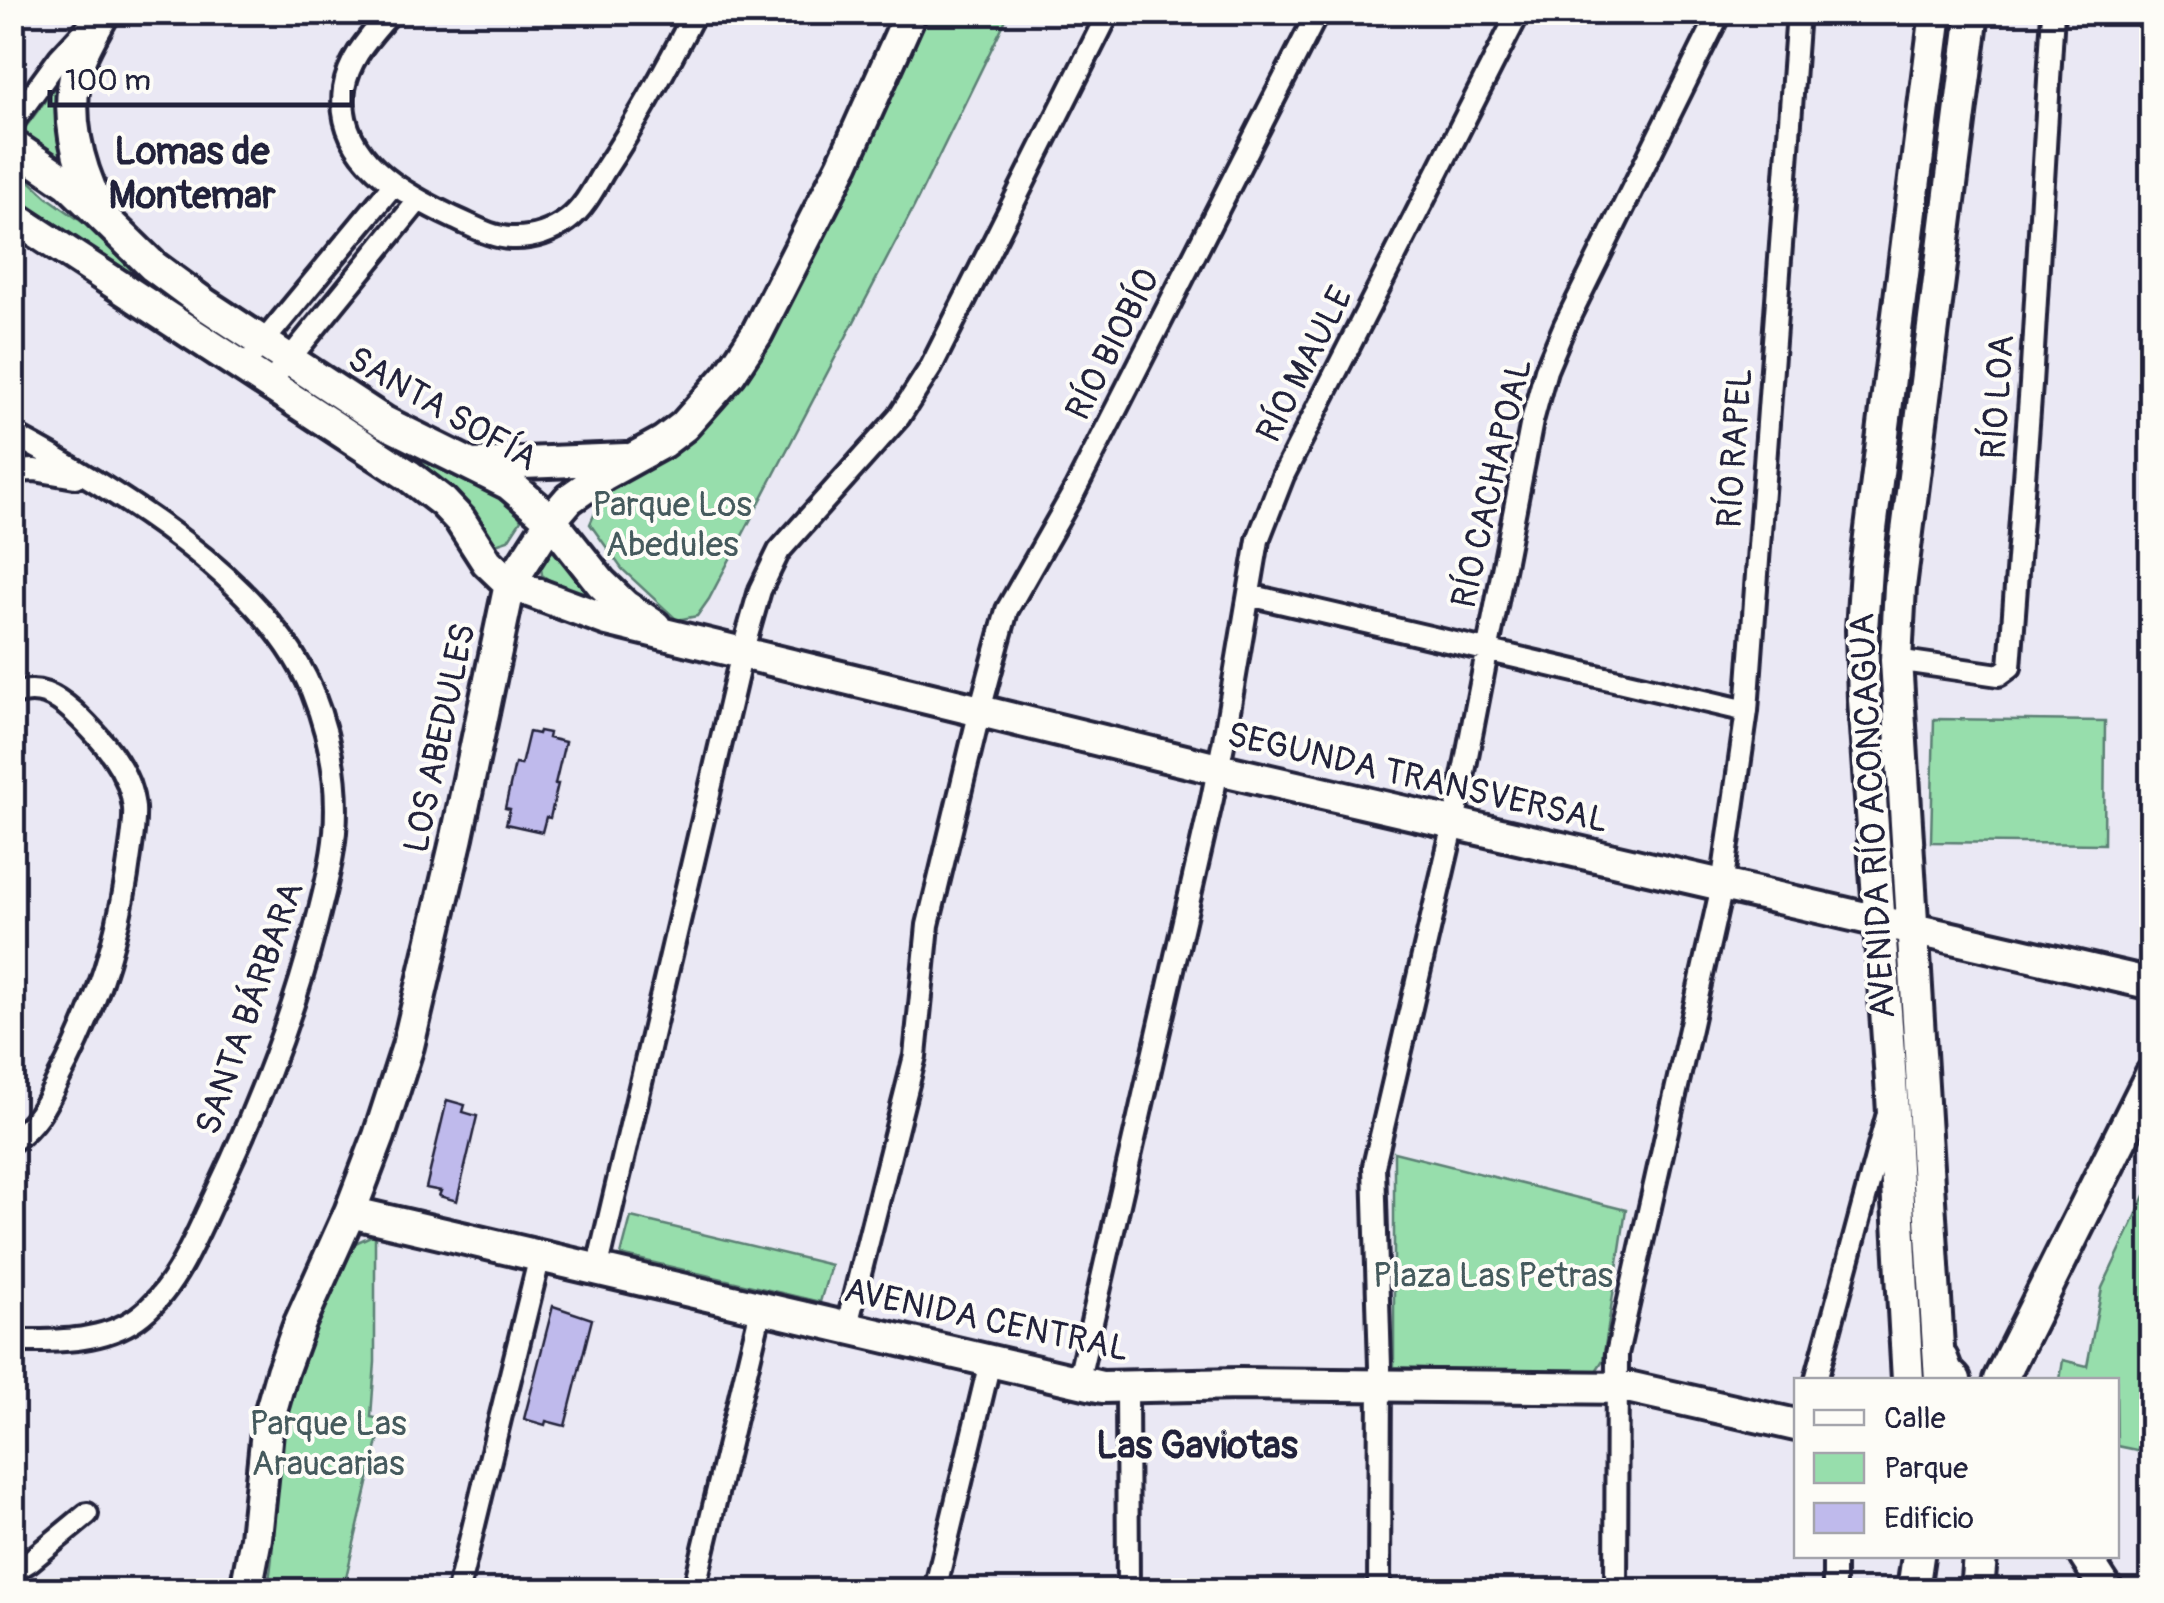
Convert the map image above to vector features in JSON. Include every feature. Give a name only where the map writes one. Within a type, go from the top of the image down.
[{"type":"main road","points":[[2027,1378],[2146,1119],[2152,1075]]},
{"type":"main road","points":[[2001,1378],[2146,1119]]},
{"type":"main road","points":[[1962,1590],[1964,1558]]},
{"type":"main road","points":[[1977,1590],[1980,1558]]},
{"type":"street","points":[[12,123],[60,57],[103,12]]},
{"type":"street","points":[[102,216],[85,178],[72,112],[77,66],[103,12]]},
{"type":"street","points":[[391,12],[353,60],[344,90],[346,122],[358,151],[418,200],[481,231],[510,238],[541,234],[578,212],[657,85],[695,12]]},
{"type":"street","name":"LOS ABEDULES","points":[[246,1590],[254,1552],[268,1421],[300,1323],[379,1136],[408,1046],[510,584],[569,499],[684,426],[730,374],[757,333],[843,164],[911,12]]},
{"type":"street","points":[[597,1270],[760,590],[780,551],[899,416],[931,367],[1109,12]]},
{"type":"street","name":"RÍO BIOBÍO","points":[[846,1329],[915,1056],[928,925],[1007,610],[1074,490],[1318,12]]},
{"type":"street","name":"RÍO MAULE","points":[[1078,1383],[1218,768],[1258,540],[1283,476],[1518,12]]},
{"type":"street","name":"RÍO CACHAPOAL","points":[[1379,1590],[1380,1367],[1374,1166],[1454,824],[1532,422],[1546,370],[1574,308],[1720,12]]},
{"type":"street","name":"RÍO RAPEL","points":[[1616,1590],[1617,1354],[1722,886],[1747,711],[1798,12]]},
{"type":"street","name":"AVENIDA RÍO ACONCAGUA","points":[[1908,1378],[1862,630],[1868,550],[1936,12]]},
{"type":"street","name":"AVENIDA RÍO ACONCAGUA","points":[[1945,1373],[1896,660],[1900,587],[1972,12]]},
{"type":"street","name":"RÍO LOA","points":[[1896,660],[1999,675],[2010,667],[2054,12]]},
{"type":"street","name":"SANTA SOFÍA","points":[[12,145],[68,183],[153,266],[263,343],[384,422],[508,484],[551,520],[601,583],[625,606],[670,635]]},
{"type":"street","points":[[256,376],[263,343],[394,184]]},
{"type":"street","points":[[256,376],[289,359],[418,200]]},
{"type":"street","name":"SANTA SOFÍA","points":[[12,216],[408,475],[460,520],[488,562],[510,584],[607,620],[670,635]]},
{"type":"street","name":"SANTA BÁRBARA","points":[[12,434],[95,482],[161,527],[242,591],[281,636],[310,689],[329,744],[335,788],[332,860],[305,966],[269,1074],[232,1161],[172,1280],[138,1318],[108,1333],[12,1342]]},
{"type":"street","points":[[470,465],[630,460]]},
{"type":"street","name":"SANTA BÁRBARA","points":[[12,470],[53,472],[95,482]]},
{"type":"street","points":[[1249,595],[1747,711]]},
{"type":"street","name":"SEGUNDA TRANSVERSAL","points":[[670,635],[1454,824],[2152,984]]},
{"type":"street","points":[[12,694],[25,690],[46,692],[84,722],[118,763],[134,810],[121,909],[98,990],[51,1094],[34,1123],[12,1141]]},
{"type":"street","points":[[1817,1378],[1892,1096]]},
{"type":"street","name":"AVENIDA CENTRAL","points":[[350,1212],[1078,1383],[1127,1388],[1240,1384],[1632,1388],[1794,1425]]},
{"type":"street","points":[[458,1590],[540,1256]]},
{"type":"street","points":[[694,1590],[762,1309]]},
{"type":"street","points":[[935,1590],[990,1362]]},
{"type":"street","points":[[1127,1388],[1128,1590]]},
{"type":"street","points":[[12,1572],[88,1514]]},
{"type":"street","points":[[1834,1558],[1834,1590]]},
{"type":"street","points":[[2085,1558],[2106,1590]]},
{"type":"green space","name":"Parque Los Abedules","points":[[924,13],[1009,13],[914,207],[709,599],[697,616],[677,620],[622,569],[590,524],[602,497],[765,339],[813,259],[849,186]]},
{"type":"green space","points":[[1949,13],[1960,13],[1887,587],[1905,908],[1889,902],[1878,704],[1877,579]]},
{"type":"green space","points":[[72,65],[78,175],[22,132]]},
{"type":"green space","points":[[21,173],[89,227],[144,278],[231,335],[231,343],[13,203],[12,177]]},
{"type":"green space","points":[[303,380],[481,479],[513,504],[521,520],[508,540],[492,545],[298,390]]},
{"type":"green space","points":[[559,546],[603,604],[574,598],[542,575],[540,560]]},
{"type":"green space","points":[[1934,719],[2105,721],[2104,844],[1931,842]]},
{"type":"green space","name":"Plaza Las Petras","points":[[1394,1152],[1626,1210],[1603,1360],[1594,1374],[1394,1367]]},
{"type":"green space","points":[[2151,1184],[2151,1453],[2119,1446],[2119,1378],[2060,1378],[2063,1360],[2087,1366],[2102,1288]]},
{"type":"green space","points":[[631,1217],[831,1265],[820,1302],[621,1255]]},
{"type":"green space","name":"Parque Las Araucarias","points":[[375,1234],[371,1417],[383,1420],[343,1590],[267,1590],[276,1453],[295,1372],[351,1245]]},
{"type":"building","points":[[539,731],[565,742],[550,818],[546,817],[542,832],[506,824],[510,809],[505,808],[515,764],[521,765],[529,732]]},
{"type":"building","points":[[447,1100],[465,1105],[463,1112],[477,1116],[457,1201],[439,1196],[441,1191],[426,1188]]},
{"type":"building","points":[[553,1306],[592,1319],[565,1426],[524,1419]]},
{"type":"district","name":"Lomas de Montemar","points":[[192,173]]},
{"type":"district","name":"Las Gaviotas","points":[[1197,1445]]}]
